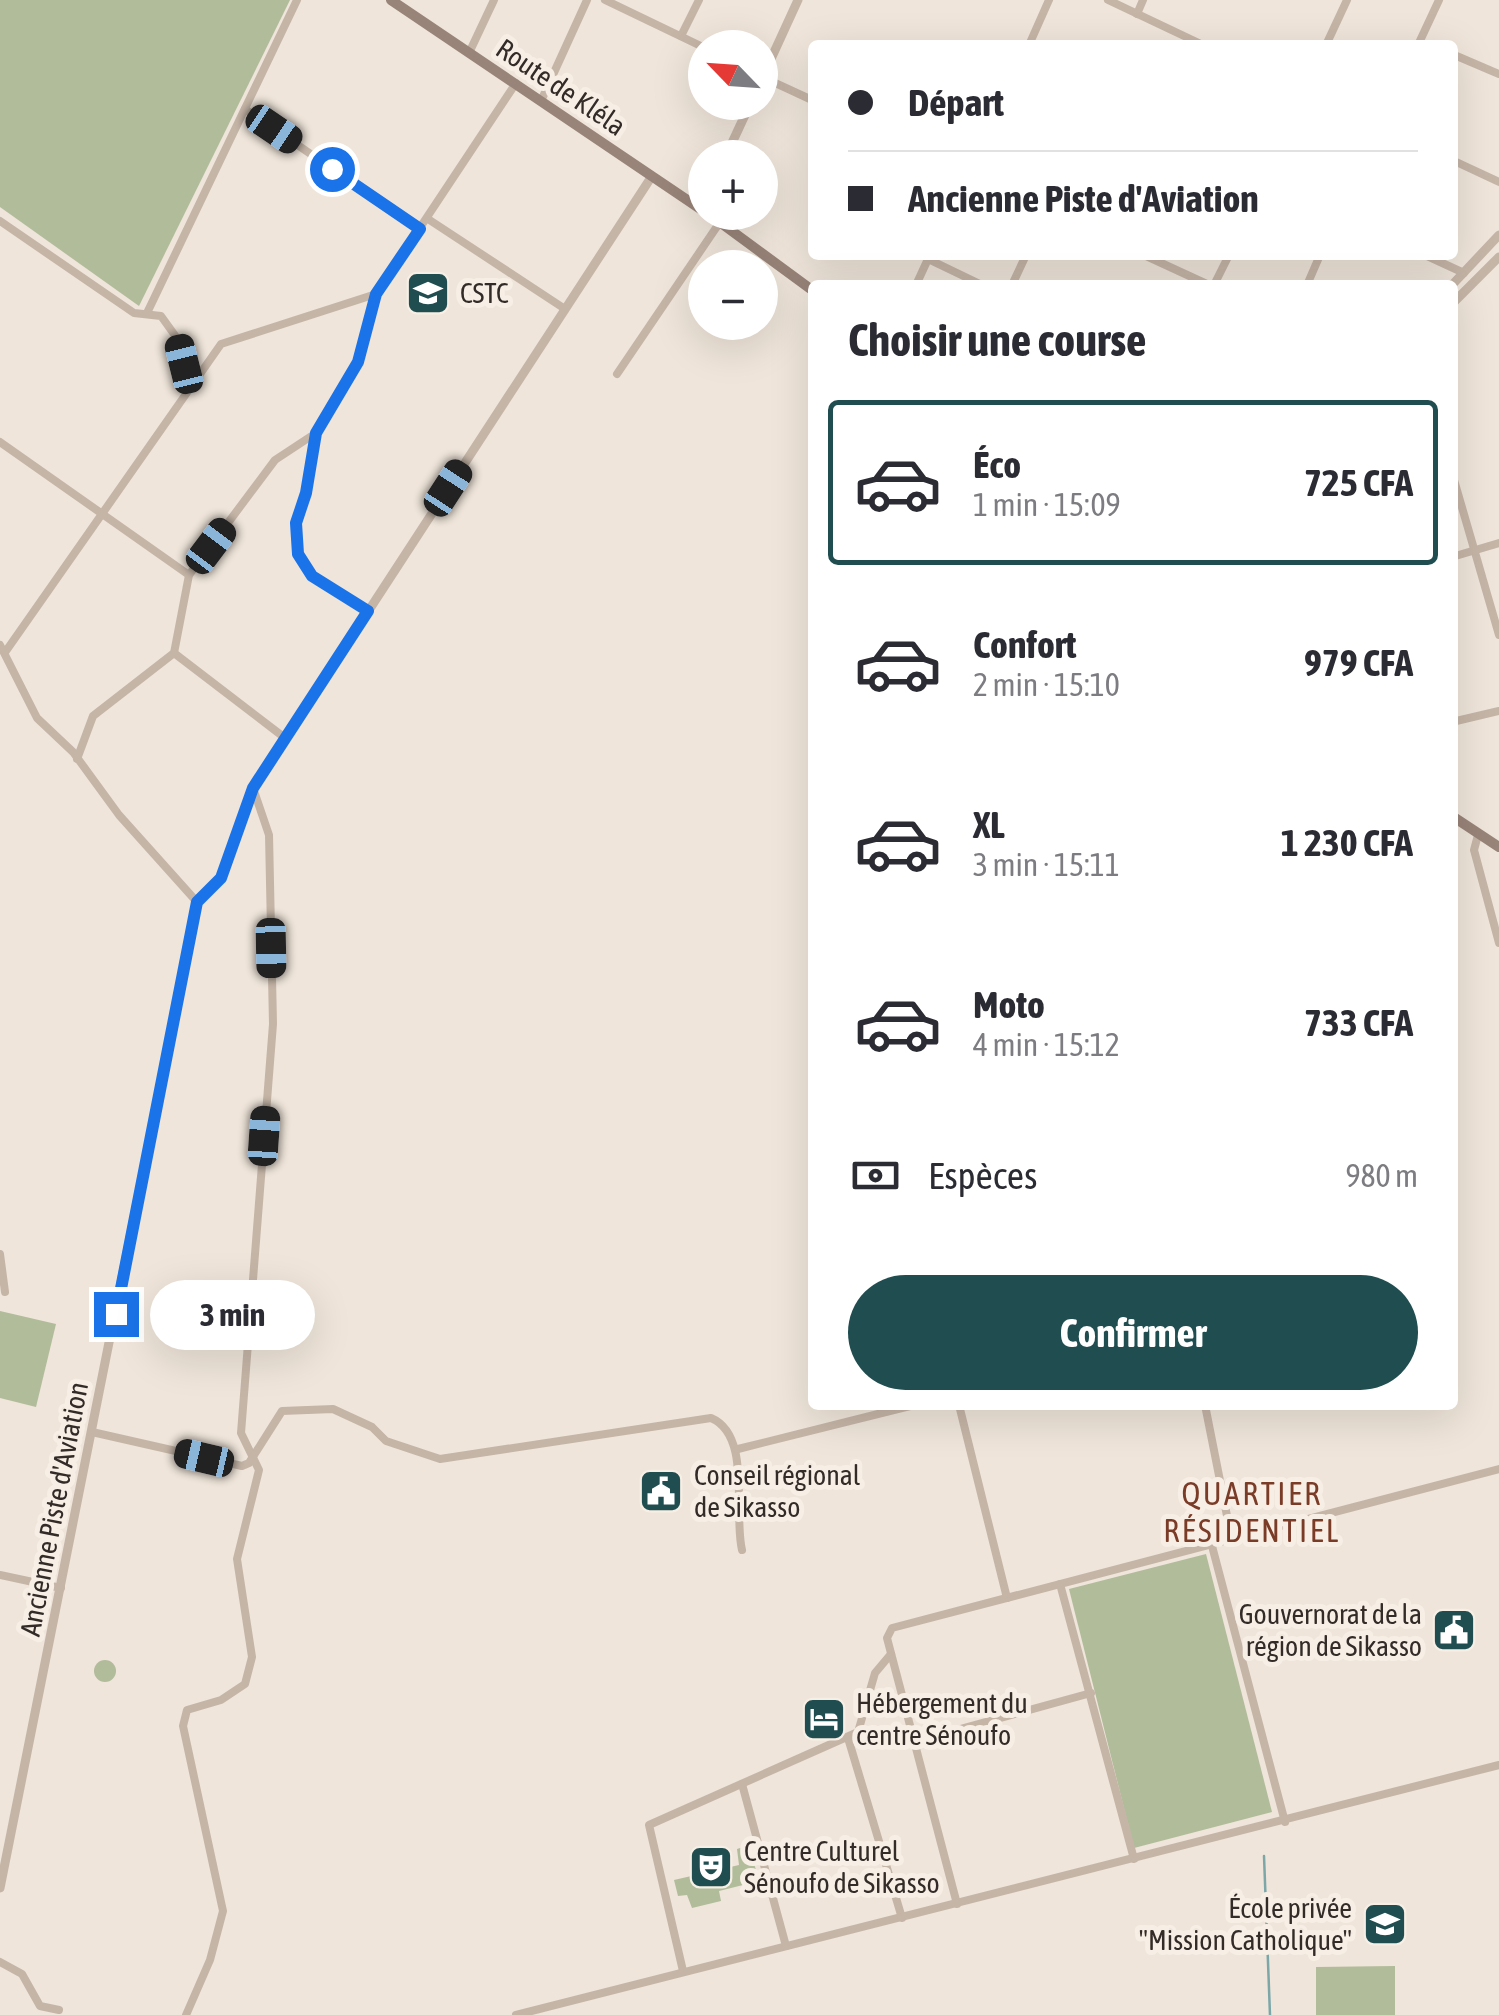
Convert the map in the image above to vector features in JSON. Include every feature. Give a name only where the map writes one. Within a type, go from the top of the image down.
[{"type":"main road","name":"Route de Kléla","points":[[392,0],[688,198]]},
{"type":"main road","name":"Route de Kléla","points":[[731,230],[808,287]]},
{"type":"main road","points":[[1458,820],[1499,848]]},
{"type":"street","points":[[148,313],[297,0]]},
{"type":"street","points":[[469,52],[494,0]]},
{"type":"street","points":[[541,100],[587,0]]},
{"type":"street","points":[[605,0],[688,40]]},
{"type":"street","points":[[681,36],[698,0]]},
{"type":"street","points":[[778,42],[798,0]]},
{"type":"street","points":[[1031,40],[1049,0]]},
{"type":"street","points":[[1108,0],[1192,40]]},
{"type":"street","points":[[1136,14],[1143,0]]},
{"type":"street","points":[[1420,40],[1438,0]]},
{"type":"street","points":[[1328,40],[1344,1]]},
{"type":"street","points":[[1458,57],[1499,74]]},
{"type":"street","points":[[368,611],[312,576],[298,554],[296,523],[306,493],[316,433],[358,362],[376,294],[516,83]]},
{"type":"street","points":[[778,85],[808,98]]},
{"type":"street","points":[[244,108],[420,229]]},
{"type":"street","points":[[1458,163],[1499,182]]},
{"type":"street","points":[[376,294],[221,344],[3,648],[37,718],[77,759],[119,816],[197,902],[221,878],[253,788],[652,176]]},
{"type":"street","points":[[428,219],[565,309]]},
{"type":"street","points":[[0,221],[134,313],[161,316],[179,341],[190,387]]},
{"type":"street","points":[[617,374],[715,230]]},
{"type":"street","points":[[1457,280],[1499,236]]},
{"type":"street","points":[[1458,298],[1499,257]]},
{"type":"street","points":[[935,260],[973,280]]},
{"type":"street","points":[[1155,260],[1201,280]]},
{"type":"street","points":[[1436,260],[1464,273]]},
{"type":"street","points":[[77,759],[94,716],[174,653],[189,575],[276,460],[316,433]]},
{"type":"street","points":[[0,442],[189,575]]},
{"type":"street","points":[[1458,494],[1499,635]]},
{"type":"street","points":[[1458,555],[1499,543]]},
{"type":"street","points":[[174,653],[285,738]]},
{"type":"street","points":[[1458,721],[1499,711]]},
{"type":"street","points":[[186,2015],[210,1960],[223,1911],[182,1726],[187,1710],[220,1700],[244,1684],[252,1657],[236,1559],[260,1470],[241,1433],[273,1024],[270,835],[253,788]]},
{"type":"street","points":[[1478,835],[1474,850],[1499,944]]},
{"type":"street","name":"Ancienne Piste d'Aviation","points":[[0,1888],[197,902]]},
{"type":"street","points":[[0,1254],[5,1292]]},
{"type":"street","points":[[92,1432],[242,1466],[282,1411],[302,1407],[334,1409],[372,1427],[386,1441],[440,1458],[700,1417],[720,1422],[738,1449],[742,1550]]},
{"type":"street","points":[[738,1449],[894,1410]]},
{"type":"street","points":[[959,1410],[1007,1598]]},
{"type":"street","points":[[1206,1410],[1232,1541]]},
{"type":"street","points":[[957,1904],[890,1654],[887,1634],[895,1626],[1232,1541],[1499,1468]]},
{"type":"street","points":[[1212,1546],[1285,1822]]},
{"type":"street","points":[[0,1575],[61,1588]]},
{"type":"street","points":[[1060,1584],[1134,1859]]},
{"type":"street","points":[[683,1972],[648,1825],[848,1738],[863,1724],[874,1673],[890,1654]]},
{"type":"street","points":[[913,1742],[1091,1693]]},
{"type":"street","points":[[848,1738],[902,1918]]},
{"type":"street","points":[[516,2015],[1499,1765]]},
{"type":"street","points":[[742,1784],[786,1946]]},
{"type":"street","points":[[0,1820],[13,1823]]},
{"type":"street","points":[[0,1962],[22,1974],[40,2006],[60,2010]]},
{"type":"green space","points":[[0,0],[290,0],[139,306],[0,207]]},
{"type":"green space","points":[[0,1311],[56,1324],[36,1407],[0,1398]]},
{"type":"green space","points":[[1206,1554],[1272,1812],[1134,1848],[1069,1589]]},
{"type":"green space","points":[[105,1660],[113,1663],[113,1679],[105,1682],[97,1679],[94,1671],[97,1663]]},
{"type":"green space","points":[[737,1849],[750,1849],[759,1881],[719,1891],[721,1901],[692,1908],[687,1895],[678,1896],[674,1880],[739,1865]]},
{"type":"green space","points":[[1395,1966],[1395,2015],[1316,2015],[1316,1967]]},
{"type":"waterway","points":[[1264,1856],[1270,2015]]},
{"type":"place","name":"CSTC","points":[[428,293]]},
{"type":"place","name":"Conseil régional de Sikasso","points":[[661,1491]]},
{"type":"place","name":"Gouvernorat de la région de Sikasso","points":[[1454,1630]]},
{"type":"place","name":"Hébergement du centre Sénoufo","points":[[824,1719]]},
{"type":"place","name":"Centre Culturel Sénoufo de Sikasso","points":[[711,1867]]},
{"type":"place","name":"École privée \"Mission Catholique\"","points":[[1385,1924]]},
{"type":"district","name":"QUARTIER RÉSIDENTIEL","points":[[1252,1512]]},
{"type":"route","points":[[116,1314],[197,902],[221,878],[237,842],[253,788],[368,611],[312,576],[298,554],[296,523],[306,493],[316,433],[358,362],[376,294],[420,229],[332,169]]}]
